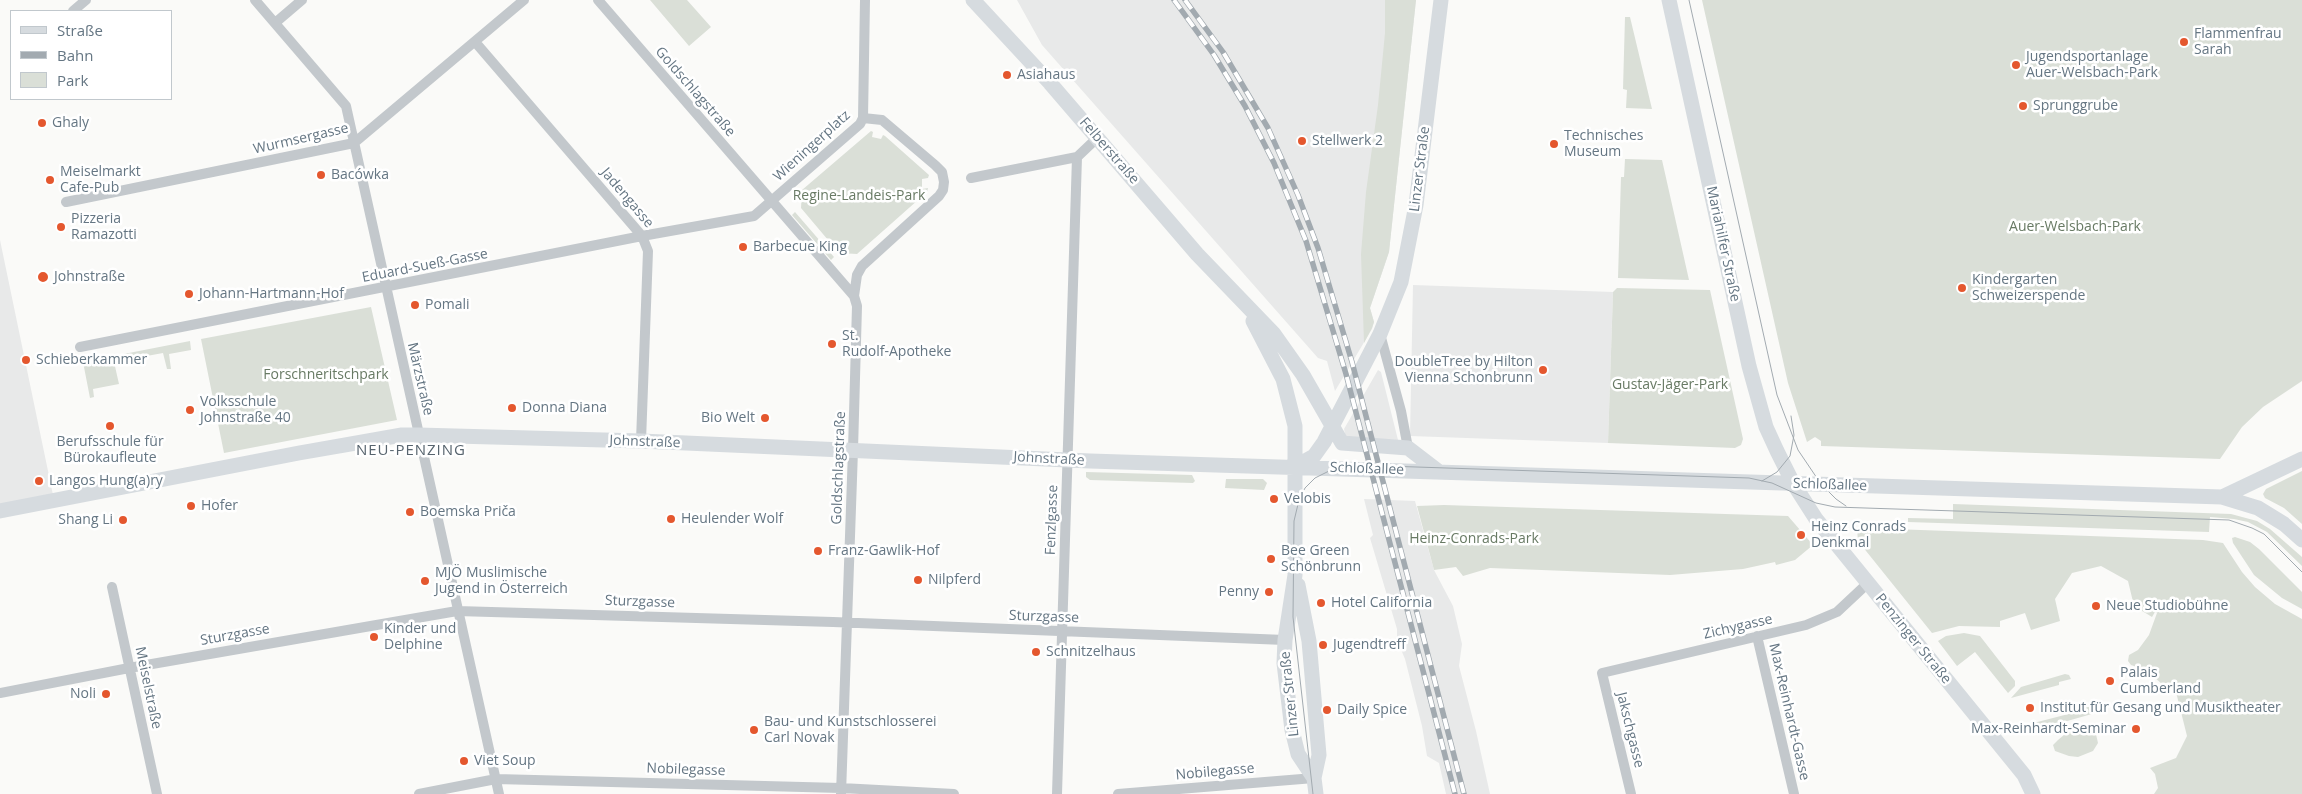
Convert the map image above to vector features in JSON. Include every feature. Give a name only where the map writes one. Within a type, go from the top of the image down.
[{"type":"main road","name":"Felberstraße","points":[[973,0],[1098,138],[1197,254],[1243,304],[1274,334],[1303,375],[1332,427]]},
{"type":"main road","name":"Linzer Straße","points":[[1314,778],[1298,754],[1292,730],[1284,663],[1285,640],[1296,574],[1296,466],[1314,456],[1332,427],[1380,334],[1405,267],[1416,205],[1441,0]]},
{"type":"main road","name":"Mariahilfer Straße","points":[[1669,0],[1756,393],[1766,427],[1793,483]]},
{"type":"main road","name":"Felberstraße","points":[[1243,304],[1283,379],[1295,426],[1296,466]]},
{"type":"main road","name":"Schloßallee","points":[[1332,427],[1342,443],[1408,448],[1438,471]]},
{"type":"main road","name":"Johnstraße","points":[[0,511],[307,451],[402,435],[641,441],[1068,460],[1296,466]]},
{"type":"main road","name":"Schloßallee","points":[[2222,497],[2245,488],[2302,459]]},
{"type":"main road","name":"Schloßallee","points":[[1296,466],[2222,497],[2258,508],[2284,524],[2302,540]]},
{"type":"main road","name":"Penzinger Straße","points":[[1793,483],[1816,519],[2024,775],[2033,794]]},
{"type":"main road","name":"Linzer Straße","points":[[1296,574],[1309,641],[1319,755],[1314,778],[1316,794]]},
{"type":"street","points":[[74,10],[86,0]]},
{"type":"street","name":"Märzstraße","points":[[255,0],[346,106],[457,611],[500,794]]},
{"type":"street","points":[[274,23],[302,0]]},
{"type":"street","name":"Wurmsergasse","points":[[66,202],[354,143],[476,43],[524,0]]},
{"type":"street","name":"Goldschlagstraße","points":[[598,0],[771,202]]},
{"type":"street","points":[[863,118],[865,0]]},
{"type":"street","name":"Jadengasse","points":[[476,43],[642,236],[648,252],[641,441]]},
{"type":"street","name":"Wieningerplatz","points":[[854,296],[771,202],[860,124],[863,118],[882,120],[942,172],[944,182],[943,190],[939,196],[862,266]]},
{"type":"street","points":[[971,178],[1077,158],[1098,138]]},
{"type":"street","name":"Fenzlgasse","points":[[1057,794],[1077,158]]},
{"type":"street","name":"Eduard-Sueß-Gasse","points":[[80,347],[642,236],[754,216],[771,202]]},
{"type":"street","name":"Goldschlagstraße","points":[[841,791],[857,306],[854,296],[857,275],[862,266]]},
{"type":"street","points":[[1380,334],[1402,410],[1408,448]]},
{"type":"street","name":"Zichygasse","points":[[1602,673],[1806,625],[1837,612],[1868,583]]},
{"type":"street","name":"Meiselstraße","points":[[112,587],[157,794]]},
{"type":"street","name":"Sturzgasse","points":[[0,693],[129,668],[457,611],[847,622],[1285,640]]},
{"type":"street","name":"Max-Reinhardt-Gasse","points":[[1757,636],[1794,794]]},
{"type":"street","name":"Jakschgasse","points":[[1602,673],[1631,794]]},
{"type":"street","name":"Nobilegasse","points":[[1118,794],[1314,778]]},
{"type":"street","name":"Nobilegasse","points":[[419,794],[496,779],[954,794]]},
{"type":"shaded area","points":[[1017,0],[1416,0],[1389,252],[1370,308],[1374,322],[1372,329],[1335,391],[1327,361],[1318,358],[1042,45]]},
{"type":"shaded area","points":[[0,240],[53,495],[0,505]]},
{"type":"shaded area","name":"DoubleTree by Hilton Vienna Schonbrunn","points":[[1413,285],[1613,292],[1608,443],[1410,436]]},
{"type":"shaded area","points":[[1378,370],[1381,372],[1398,440],[1346,438],[1344,429]]},
{"type":"shaded area","points":[[1364,499],[1415,501],[1434,570],[1453,606],[1462,644],[1459,666],[1490,794],[1446,794],[1439,763],[1427,756],[1422,726],[1405,659],[1397,640],[1397,629],[1370,538],[1373,535]]},
{"type":"green space","points":[[650,0],[687,0],[711,27],[689,46]]},
{"type":"green space","points":[[1385,0],[1416,0],[1389,252],[1370,308],[1374,322],[1364,343],[1361,254],[1366,192],[1378,105],[1385,33]]},
{"type":"green space","name":"Auer-Welsbach-Park","points":[[1702,0],[2302,0],[2302,381],[2263,407],[2242,427],[2220,459],[1821,446],[1821,441],[1815,437],[1807,442],[1788,383]]},
{"type":"green space","points":[[1625,17],[1630,17],[1652,109],[1626,108],[1627,90],[1623,89]]},
{"type":"green space","name":"Regine-Landeis-Park","points":[[871,131],[873,132],[872,137],[881,139],[883,135],[885,136],[929,175],[928,178],[922,179],[922,189],[928,188],[927,192],[857,254],[839,253],[801,208],[802,190]]},
{"type":"green space","points":[[1625,159],[1662,160],[1689,280],[1618,278],[1621,177],[1624,177]]},
{"type":"green space","points":[[795,212],[834,257],[831,260],[792,215]]},
{"type":"green space","name":"Gustav-Jäger-Park","points":[[1617,288],[1710,290],[1743,439],[1741,445],[1735,448],[1608,443],[1613,292]]},
{"type":"green space","name":"Forschneritschpark","points":[[371,307],[397,420],[224,453],[201,339]]},
{"type":"green space","points":[[190,341],[191,350],[169,354],[171,369],[167,369],[163,353],[114,362],[119,384],[93,389],[94,397],[90,398],[83,362]]},
{"type":"green space","points":[[2302,471],[2302,524],[2284,508],[2265,498],[2263,494],[2266,489]]},
{"type":"green space","points":[[1086,472],[1192,475],[1195,481],[1193,483],[1090,480],[1086,477]]},
{"type":"green space","points":[[1226,479],[1263,479],[1267,483],[1264,490],[1225,488]]},
{"type":"green space","points":[[1953,504],[2231,514],[2257,521],[2270,529],[2302,557],[2302,566],[2267,532],[2248,522],[2234,519],[2210,517],[2209,532],[1908,522],[1908,518],[1953,519]]},
{"type":"green space","name":"Heinz-Conrads-Park","points":[[1444,505],[1788,516],[1813,545],[1795,560],[1776,565],[1775,562],[1743,569],[1670,575],[1490,568],[1463,576],[1456,567],[1434,570],[1417,506]]},
{"type":"green space","points":[[1857,529],[2203,540],[2223,543],[2242,572],[2255,587],[2275,604],[2302,619],[2302,794],[2154,794],[2158,788],[2155,774],[2150,768],[2176,758],[2187,736],[2175,688],[2162,684],[2146,670],[2131,665],[2128,661],[2129,655],[2138,650],[2149,635],[2157,613],[2155,612],[2152,617],[2134,606],[2128,581],[2101,566],[2072,573],[2055,599],[2060,621],[2031,630],[2025,613],[2000,621],[2000,627],[1959,626],[1932,633],[1858,541]]},
{"type":"green space","points":[[2235,537],[2250,542],[2259,549],[2302,592],[2302,609],[2282,598],[2254,575],[2233,543],[2232,538]]},
{"type":"green space","points":[[1964,633],[1980,636],[2015,681],[2015,686],[2008,693],[1975,652],[1957,666],[1938,641],[1946,636]]},
{"type":"green space","points":[[2065,674],[2069,675],[2071,679],[2059,682],[2059,685],[2011,698],[2021,687]]},
{"type":"green space","points":[[2096,702],[2104,702],[2106,710],[2032,731],[2022,729],[2022,726],[2080,711],[2080,708]]},
{"type":"green space","points":[[2081,727],[2095,730],[2098,743],[2093,751],[2078,757],[2055,751],[2053,745],[2058,740],[2071,729]]},
{"type":"tram line","points":[[1689,0],[1777,395],[1798,450],[1821,484],[1846,506]]},
{"type":"tram line","points":[[1762,481],[1777,472],[1790,456],[1794,435],[1791,416]]},
{"type":"tram line","points":[[1313,794],[1293,617],[1294,521],[1299,500],[1305,488],[1315,478],[1339,466],[1749,478],[1772,483],[1816,503],[1835,507],[2229,520],[2264,534],[2302,572]]},
{"type":"railway","points":[[1174,0],[1214,55],[1245,106],[1274,163],[1306,241],[1346,374],[1455,794]]},
{"type":"railway","points":[[1185,0],[1223,52],[1268,128],[1298,195],[1318,248],[1352,362],[1464,794]]},
{"type":"place","name":"Flammenfrau Sarah","points":[[2184,42]]},
{"type":"place","name":"Jugendsportanlage Auer-Welsbach-Park","points":[[2016,65]]},
{"type":"place","name":"Asiahaus","points":[[1007,75]]},
{"type":"place","name":"Sprunggrube","points":[[2023,106]]},
{"type":"place","name":"Ghaly","points":[[42,123]]},
{"type":"place","name":"Stellwerk 2","points":[[1302,141]]},
{"type":"place","name":"Technisches Museum","points":[[1554,144]]},
{"type":"place","name":"Bacówka","points":[[321,175]]},
{"type":"place","name":"Meiselmarkt Cafe-Pub","points":[[50,180]]},
{"type":"place","name":"Pizzeria Ramazotti","points":[[61,227]]},
{"type":"place","name":"Barbecue King","points":[[743,247]]},
{"type":"place","name":"Johnstraße","points":[[43,277]]},
{"type":"place","name":"Kindergarten Schweizerspende","points":[[1962,288]]},
{"type":"place","name":"Johann-Hartmann-Hof","points":[[189,294]]},
{"type":"place","name":"Pomali","points":[[415,305]]},
{"type":"place","name":"St. Rudolf-Apotheke","points":[[832,344]]},
{"type":"place","name":"Schieberkammer","points":[[26,360]]},
{"type":"place","name":"DoubleTree by Hilton Vienna Schonbrunn","points":[[1543,370]]},
{"type":"place","name":"Donna Diana","points":[[512,408]]},
{"type":"place","name":"Volksschule Johnstraße 40","points":[[190,410]]},
{"type":"place","name":"Bio Welt","points":[[765,418]]},
{"type":"place","name":"Berufsschule für Bürokaufleute","points":[[110,426]]},
{"type":"place","name":"Langos Hung(a)ry","points":[[39,481]]},
{"type":"place","name":"Velobis","points":[[1274,499]]},
{"type":"place","name":"Hofer","points":[[191,506]]},
{"type":"place","name":"Boemska Priča","points":[[410,512]]},
{"type":"place","name":"Heulender Wolf","points":[[671,519]]},
{"type":"place","name":"Shang Li","points":[[123,520]]},
{"type":"place","name":"Heinz Conrads Denkmal","points":[[1801,535]]},
{"type":"place","name":"Franz-Gawlik-Hof","points":[[818,551]]},
{"type":"place","name":"Bee Green Schönbrunn","points":[[1271,559]]},
{"type":"place","name":"Nilpferd","points":[[918,580]]},
{"type":"place","name":"MJÖ Muslimische Jugend in Österreich","points":[[425,581]]},
{"type":"place","name":"Penny","points":[[1269,592]]},
{"type":"place","name":"Hotel California","points":[[1321,603]]},
{"type":"place","name":"Neue Studiobühne","points":[[2096,606]]},
{"type":"place","name":"Kinder und Delphine","points":[[374,637]]},
{"type":"place","name":"Jugendtreff","points":[[1323,645]]},
{"type":"place","name":"Schnitzelhaus","points":[[1036,652]]},
{"type":"place","name":"Palais Cumberland","points":[[2110,681]]},
{"type":"place","name":"Noli","points":[[106,694]]},
{"type":"place","name":"Institut für Gesang und Musiktheater","points":[[2030,708]]},
{"type":"place","name":"Daily Spice","points":[[1327,710]]},
{"type":"place","name":"Max-Reinhardt-Seminar","points":[[2136,729]]},
{"type":"place","name":"Bau- und Kunstschlosserei Carl Novak","points":[[754,730]]},
{"type":"place","name":"Viet Soup","points":[[464,761]]},
{"type":"district","name":"NEU-PENZING","points":[[411,451]]}]
